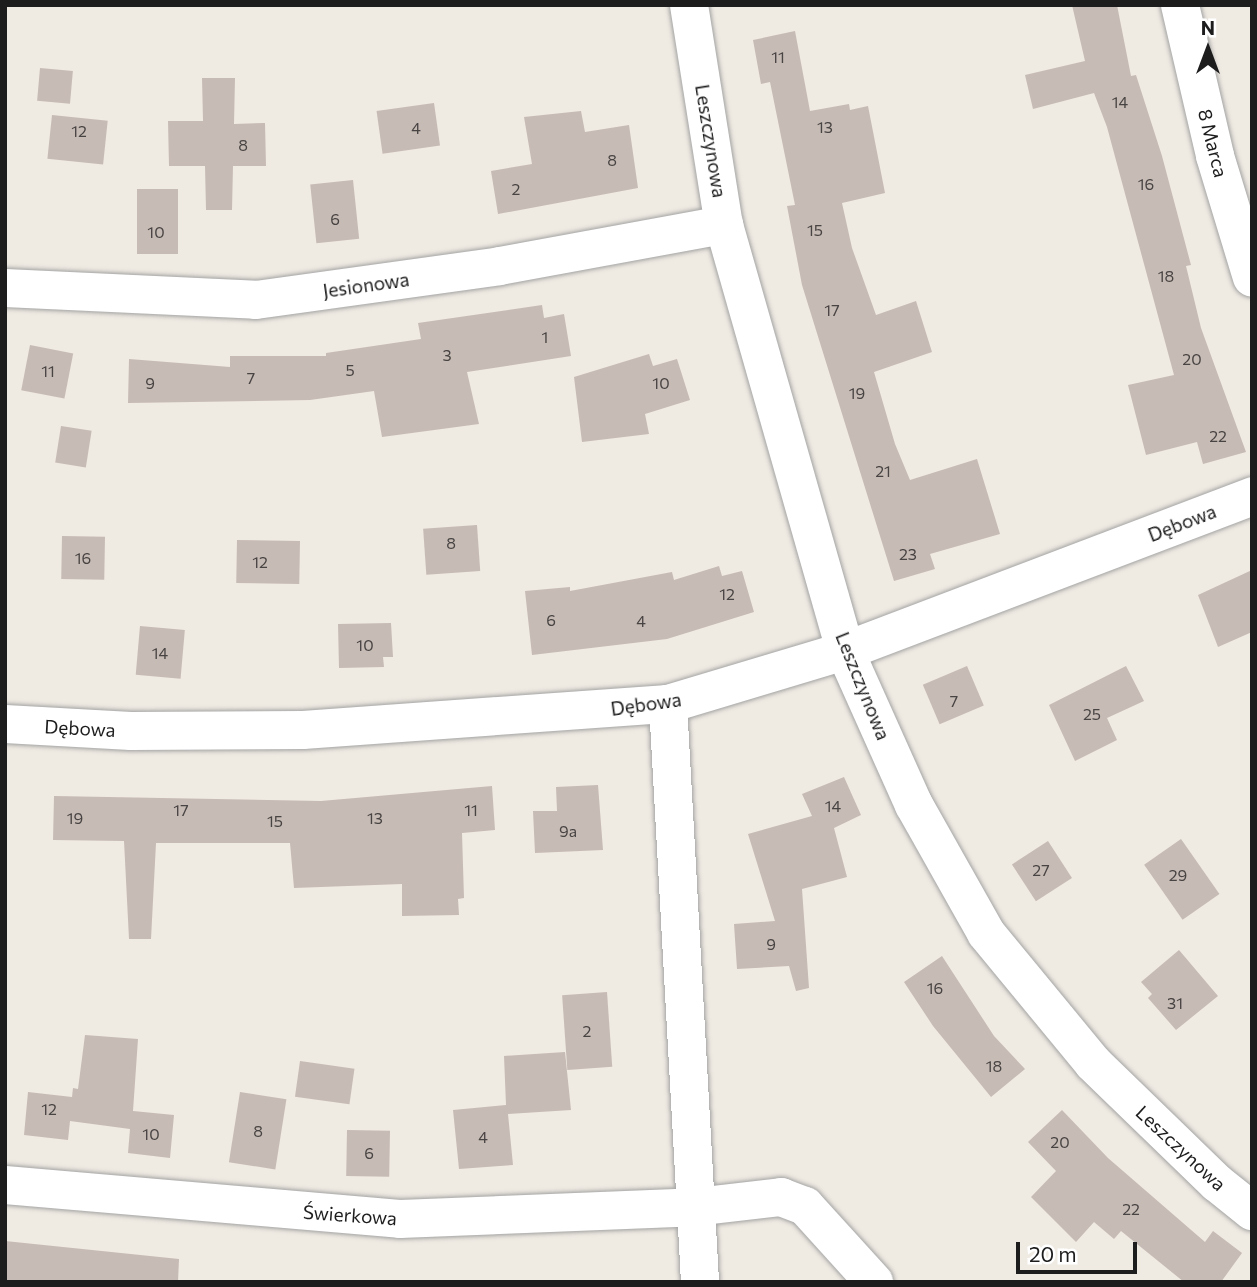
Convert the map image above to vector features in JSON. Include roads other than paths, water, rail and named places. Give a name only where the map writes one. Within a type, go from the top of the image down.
[{"type":"street","name":"Leszczynowa","points":[[689,5],[724,225],[845,651],[914,805],[986,933],[1093,1063],[1252,1211]]},
{"type":"street","name":"8 Marca","points":[[1180,5],[1215,156],[1252,278]]},
{"type":"street","name":"Jesionowa","points":[[5,288],[257,300],[500,267],[724,225]]},
{"type":"street","name":"Dębowa","points":[[5,724],[131,731],[303,730],[668,704],[845,651],[1252,496]]},
{"type":"street","points":[[668,704],[700,1282]]},
{"type":"street","name":"Świerkowa","points":[[5,1185],[210,1206],[400,1219],[695,1207],[781,1197],[805,1206],[874,1282]]}]
